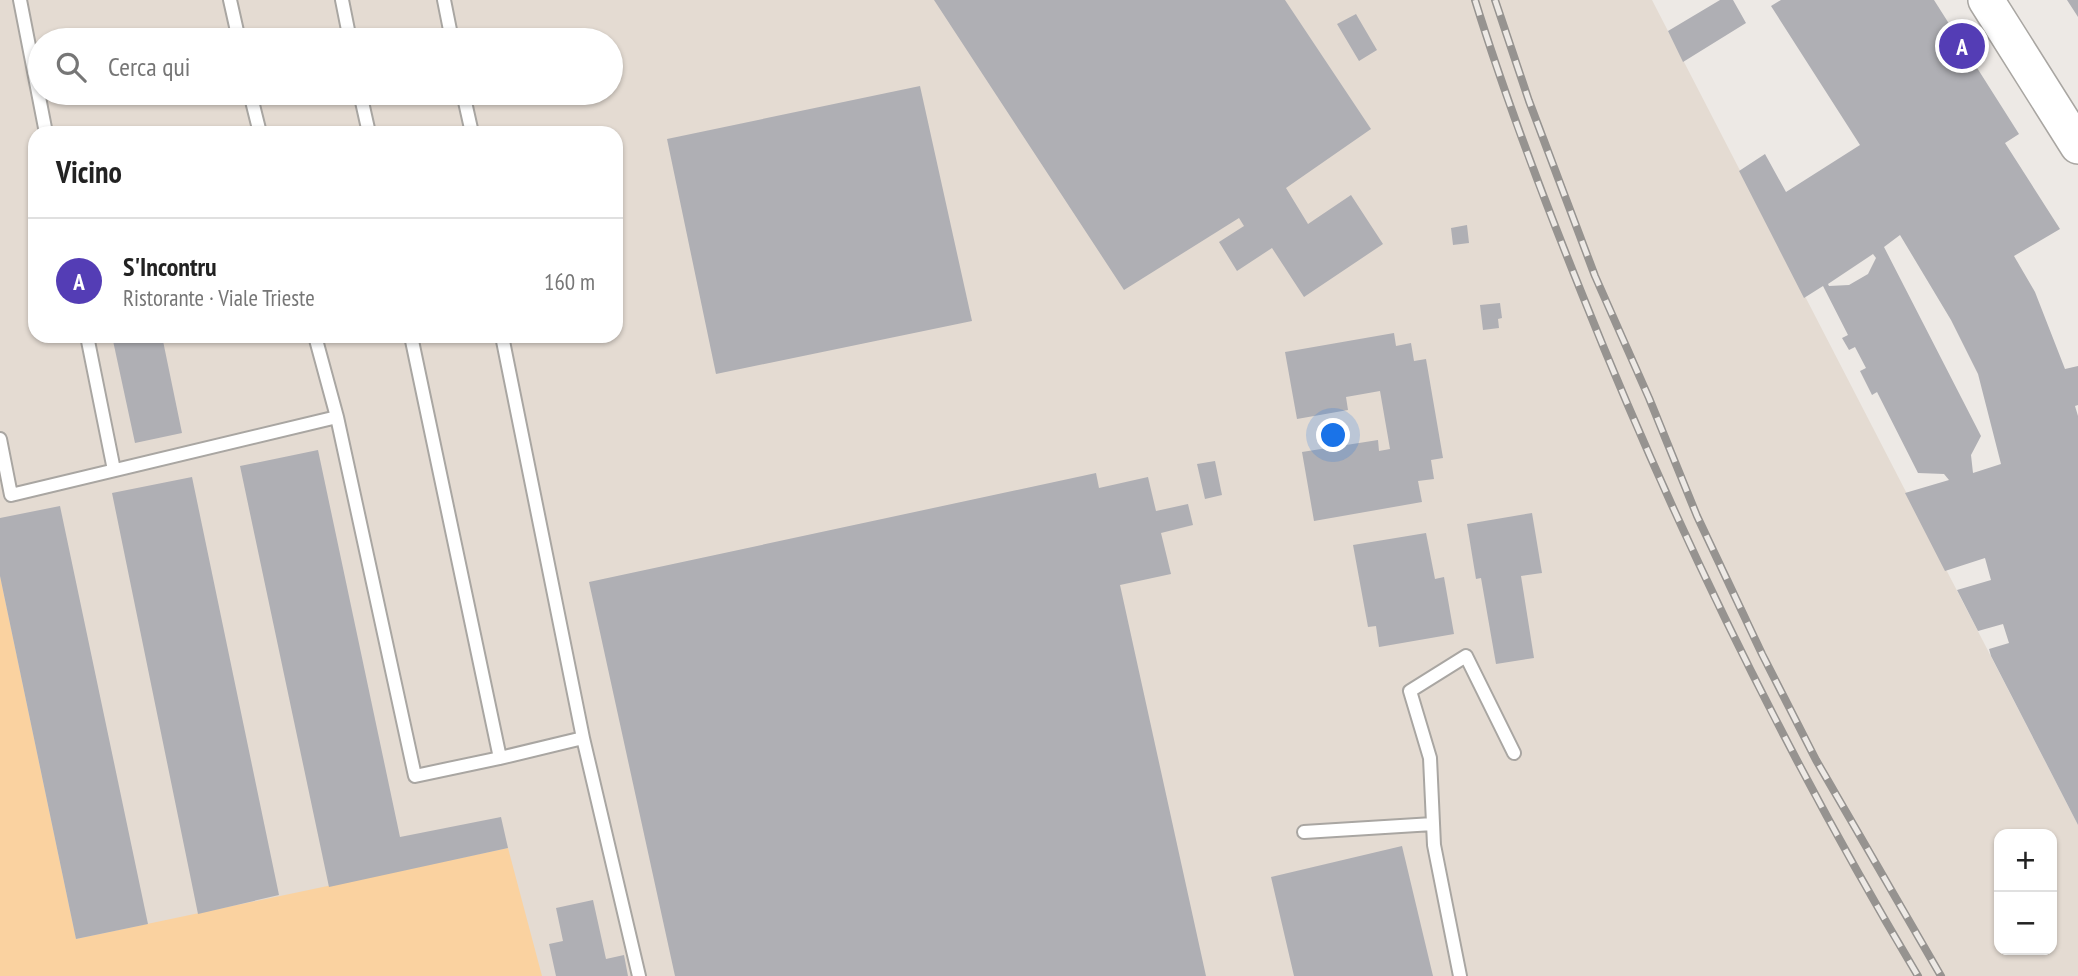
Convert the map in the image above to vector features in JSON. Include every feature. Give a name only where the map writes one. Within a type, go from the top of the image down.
[{"type":"main road","points":[[1986,0],[2078,146]]},
{"type":"lane","points":[[20,0],[28,41]]},
{"type":"lane","points":[[230,0],[236,28]]},
{"type":"lane","points":[[342,0],[348,28]]},
{"type":"lane","points":[[444,0],[450,28]]},
{"type":"lane","points":[[41,105],[45,126]]},
{"type":"lane","points":[[253,105],[258,126]]},
{"type":"lane","points":[[363,105],[367,126]]},
{"type":"lane","points":[[466,105],[470,126]]},
{"type":"lane","points":[[88,343],[114,470]]},
{"type":"lane","points":[[317,343],[337,418],[415,776],[583,738]]},
{"type":"lane","points":[[412,343],[500,758]]},
{"type":"lane","points":[[503,343],[583,738],[639,976]]},
{"type":"lane","points":[[0,439],[11,495],[337,418]]},
{"type":"lane","points":[[1460,976],[1434,845],[1430,758],[1410,691],[1466,656],[1514,753]]},
{"type":"lane","points":[[1304,832],[1433,824]]},
{"type":"shaded area","points":[[0,0],[1652,0],[2078,825],[2078,976],[0,976]]},
{"type":"shaded area","points":[[0,576],[76,939],[508,848],[542,976],[0,976]]},
{"type":"building","points":[[934,0],[1285,0],[1371,129],[1286,188],[1308,224],[1351,195],[1383,244],[1304,297],[1272,248],[1237,271],[1219,242],[1244,226],[1239,218],[1124,290]]},
{"type":"building","points":[[1720,0],[1733,0],[1746,23],[1683,62],[1668,31]]},
{"type":"building","points":[[1781,0],[1934,0],[2019,134],[2005,143],[2060,229],[2014,256],[2035,292],[2065,369],[2078,366],[2078,405],[2075,406],[2078,416],[2078,825],[1991,656],[1989,649],[2009,643],[2003,624],[1978,631],[1957,590],[1991,580],[1985,558],[1945,571],[1905,493],[1949,480],[1944,474],[1918,473],[1877,392],[1872,395],[1860,371],[1866,368],[1855,347],[1849,350],[1842,338],[1848,335],[1823,286],[1804,298],[1739,171],[1765,154],[1786,192],[1860,145],[1771,6]],"holes":[[[1900,235],[1951,320],[1978,374],[2001,464],[1973,473],[1971,455],[1981,436],[1884,247]],[[1873,254],[1876,258],[1868,274],[1849,285],[1829,286],[1828,284]]]},
{"type":"building","points":[[2067,0],[2078,0],[2078,17]]},
{"type":"building","points":[[1356,14],[1377,50],[1359,61],[1337,24]]},
{"type":"building","points":[[920,86],[972,321],[716,374],[667,139]]},
{"type":"building","points":[[1467,225],[1469,243],[1453,245],[1451,228]]},
{"type":"building","points":[[1500,303],[1502,318],[1498,319],[1499,328],[1483,330],[1480,305]]},
{"type":"building","points":[[1394,333],[1396,346],[1411,343],[1414,361],[1426,359],[1443,458],[1431,460],[1434,479],[1418,481],[1422,502],[1314,521],[1302,452],[1378,440],[1379,451],[1390,449],[1380,391],[1346,397],[1348,410],[1297,419],[1285,352]]},
{"type":"building","points":[[114,343],[163,343],[182,433],[135,443]]},
{"type":"building","points":[[318,450],[400,837],[501,817],[508,848],[329,887],[240,466]]},
{"type":"building","points":[[1215,461],[1222,495],[1205,499],[1197,464]]},
{"type":"building","points":[[1096,473],[1099,488],[1148,477],[1156,511],[1188,504],[1193,525],[1161,533],[1171,574],[1120,585],[1206,976],[675,976],[589,582]]},
{"type":"building","points":[[192,477],[279,895],[198,914],[112,493]]},
{"type":"building","points":[[60,506],[148,924],[76,939],[0,576],[0,518]]},
{"type":"building","points":[[1532,513],[1542,573],[1521,576],[1534,658],[1496,664],[1481,578],[1476,579],[1467,524]]},
{"type":"building","points":[[1426,533],[1435,579],[1444,577],[1454,634],[1379,647],[1376,626],[1368,627],[1353,545]]},
{"type":"building","points":[[1402,846],[1433,976],[1294,976],[1271,877]]},
{"type":"building","points":[[593,900],[606,959],[624,955],[628,976],[556,976],[549,944],[563,941],[556,908]]},
{"type":"railway","points":[[1475,0],[1553,221],[1618,382],[1695,556],[1779,727],[1918,976]]},
{"type":"railway","points":[[1495,0],[1529,101],[1595,276],[1697,516],[1816,760],[1941,976]]},
{"type":"place","name":"S'Incontru","points":[[1962,46]]}]
